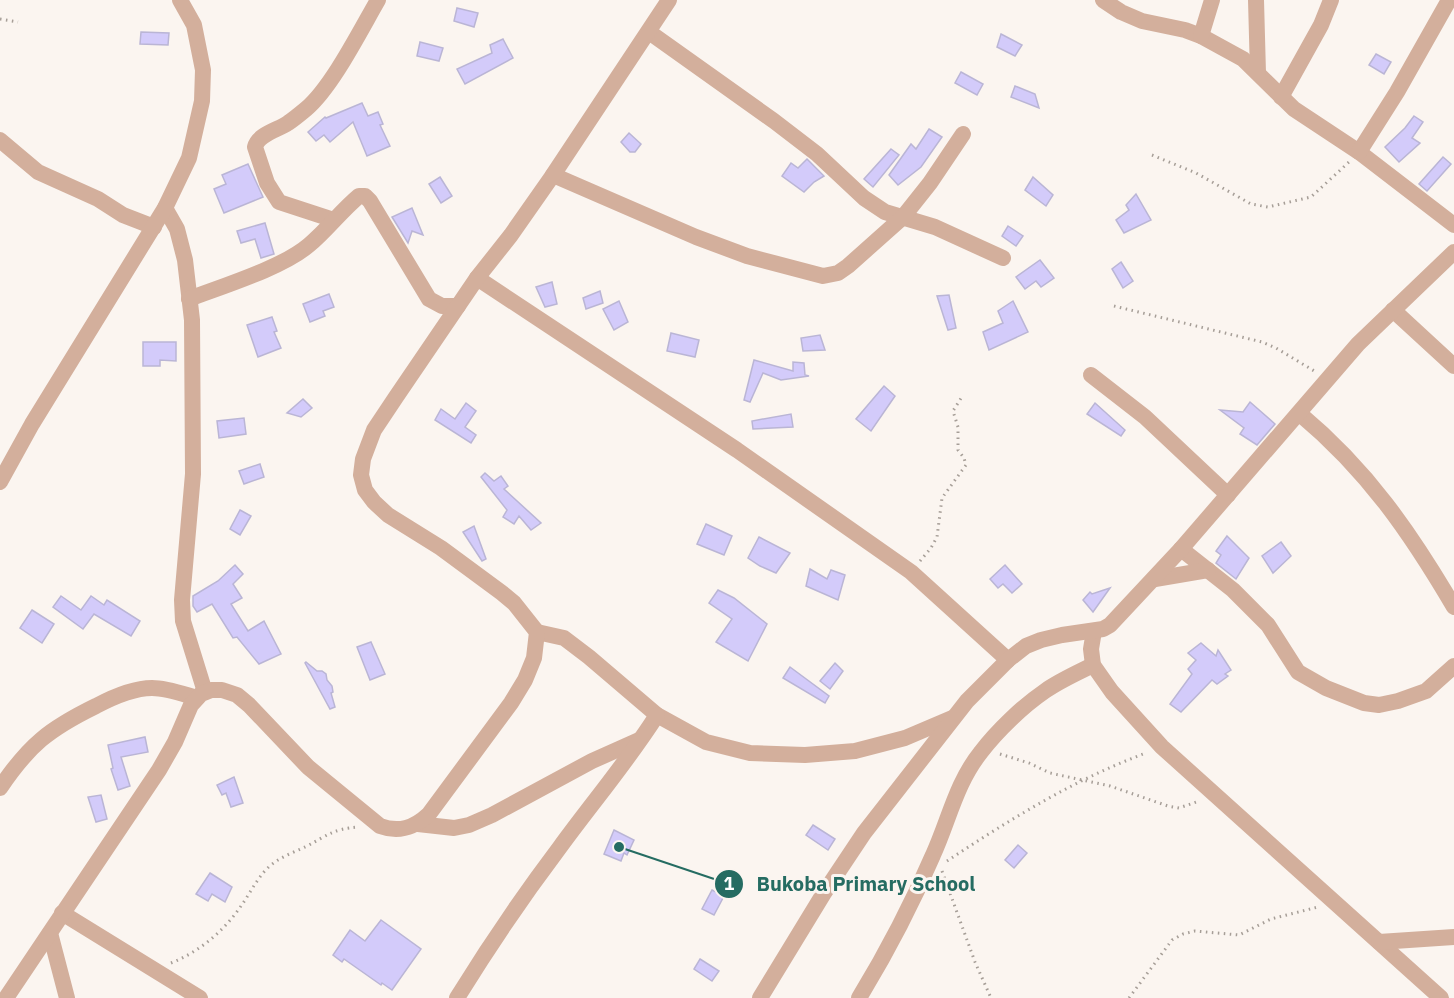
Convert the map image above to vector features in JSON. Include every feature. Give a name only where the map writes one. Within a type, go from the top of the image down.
[{"type":"street","points":[[0,482],[38,415],[154,227],[189,158],[202,101],[203,70],[194,24],[180,0]]},
{"type":"street","points":[[334,220],[279,202],[267,183],[255,147],[256,142],[262,137],[288,123],[308,107],[319,94],[378,0]]},
{"type":"street","points":[[669,0],[553,175],[511,235],[477,278],[374,430],[363,459],[361,475],[365,490],[388,515],[441,548],[508,598],[537,632],[564,638],[657,715],[706,742],[750,753],[805,754],[855,751],[905,738],[953,718]]},
{"type":"street","points":[[1103,0],[1121,12],[1142,21],[1185,30],[1235,54],[1304,116],[1359,152],[1454,225]]},
{"type":"street","points":[[1201,36],[1212,0]]},
{"type":"street","points":[[1256,0],[1258,73]]},
{"type":"street","points":[[1281,97],[1321,25],[1331,0]]},
{"type":"street","points":[[1359,152],[1397,92],[1449,0]]},
{"type":"street","points":[[649,32],[817,154],[864,198],[885,212],[935,227],[1003,258]]},
{"type":"street","points":[[553,175],[696,237],[747,256],[823,276],[838,273],[848,266],[903,217],[930,183],[963,134]]},
{"type":"street","points":[[0,140],[39,172],[98,199],[123,215],[154,227]]},
{"type":"street","points":[[189,299],[234,282],[308,247],[359,196],[365,196],[429,298],[442,306],[458,306]]},
{"type":"street","points":[[165,208],[177,229],[189,299],[194,374],[193,474],[182,600],[183,621],[201,695]]},
{"type":"street","points":[[760,998],[864,833],[953,718],[1008,660],[1026,646],[1062,635],[1103,629],[1110,625],[1155,579],[1358,344],[1454,252]]},
{"type":"street","points":[[477,278],[737,450],[911,572],[1008,660]]},
{"type":"street","points":[[1393,310],[1454,366]]},
{"type":"street","points":[[1091,375],[1145,417],[1228,495]]},
{"type":"street","points":[[1299,414],[1328,438],[1379,494],[1410,537],[1454,607]]},
{"type":"street","points":[[1181,549],[1233,590],[1268,625],[1298,672],[1326,688],[1354,700],[1379,705],[1414,697],[1426,691],[1454,666]]},
{"type":"street","points":[[1155,579],[1208,570]]},
{"type":"street","points":[[1094,631],[1091,649],[1093,664],[1112,692],[1162,747],[1441,998]]},
{"type":"street","points":[[0,788],[14,766],[44,736],[62,723],[110,698],[152,688],[201,695],[222,690],[237,695],[249,705],[308,767],[380,826],[390,830],[402,830],[418,824],[429,814],[511,704],[534,658],[537,632]]},
{"type":"street","points":[[859,998],[880,964],[914,897],[935,853],[947,816],[964,778],[981,752],[1008,723],[1044,692],[1093,664]]},
{"type":"street","points":[[6,998],[159,770],[176,742],[191,705],[201,695]]},
{"type":"street","points":[[457,998],[490,945],[552,858],[643,738],[657,715]]},
{"type":"street","points":[[418,824],[454,828],[469,825],[592,761],[643,738]]},
{"type":"street","points":[[63,913],[200,998]]},
{"type":"street","points":[[50,933],[67,998]]},
{"type":"street","points":[[1379,942],[1454,937]]},
{"type":"path","points":[[0,19],[18,22]]},
{"type":"path","points":[[1152,154],[1196,173],[1251,204],[1268,207],[1311,197],[1359,152]]},
{"type":"path","points":[[1114,306],[1262,342],[1328,380]]},
{"type":"path","points":[[911,572],[937,537],[942,498],[966,465],[958,450],[958,427],[953,411],[963,395]]},
{"type":"path","points":[[991,998],[975,962],[940,866],[1005,824],[1085,780],[1122,762],[1162,747]]},
{"type":"path","points":[[981,752],[1005,755],[1050,773],[1110,786],[1150,801],[1179,808],[1215,795]]},
{"type":"path","points":[[155,970],[184,958],[222,929],[243,904],[261,875],[280,858],[336,830],[380,826]]},
{"type":"path","points":[[1129,998],[1172,940],[1183,934],[1195,931],[1239,935],[1281,916],[1335,903]]},
{"type":"building","points":[[457,8],[478,13],[474,27],[454,21]]},
{"type":"building","points":[[141,32],[169,33],[168,45],[140,44]]},
{"type":"building","points":[[1001,34],[1022,45],[1015,56],[997,47]]},
{"type":"building","points":[[503,39],[513,58],[465,84],[457,69],[492,53],[490,45]]},
{"type":"building","points":[[420,42],[443,48],[439,61],[417,56]]},
{"type":"building","points":[[1376,54],[1391,62],[1384,74],[1369,65]]},
{"type":"building","points":[[961,72],[983,84],[977,95],[955,83]]},
{"type":"building","points":[[1015,86],[1035,94],[1039,108],[1011,97]]},
{"type":"building","points":[[362,103],[368,116],[378,112],[383,124],[380,125],[390,146],[367,156],[353,122],[330,142],[324,135],[316,141],[308,132],[325,117]]},
{"type":"building","points":[[1414,116],[1423,122],[1412,138],[1420,143],[1399,162],[1385,147]]},
{"type":"building","points":[[929,129],[942,137],[921,167],[898,185],[889,175],[911,144],[916,149]]},
{"type":"building","points":[[629,133],[641,144],[635,152],[630,152],[621,142]]},
{"type":"building","points":[[891,149],[899,155],[873,187],[864,179]]},
{"type":"building","points":[[1443,157],[1451,164],[1427,191],[1419,184]]},
{"type":"building","points":[[807,159],[824,176],[804,192],[782,176],[791,163],[798,168]]},
{"type":"building","points":[[248,164],[263,197],[224,213],[214,189],[226,184],[222,175]]},
{"type":"building","points":[[440,177],[452,196],[441,203],[429,184]]},
{"type":"building","points":[[1033,177],[1053,195],[1046,206],[1025,190]]},
{"type":"building","points":[[1136,194],[1151,220],[1124,233],[1116,220],[1129,210],[1126,205]]},
{"type":"building","points":[[412,208],[423,235],[412,231],[408,243],[392,217]]},
{"type":"building","points":[[265,223],[274,254],[261,258],[255,239],[241,243],[237,231]]},
{"type":"building","points":[[1008,226],[1023,236],[1016,246],[1002,236]]},
{"type":"building","points":[[1040,260],[1054,278],[1041,287],[1036,281],[1025,289],[1016,277]]},
{"type":"building","points":[[1121,262],[1133,281],[1123,288],[1112,269]]},
{"type":"building","points":[[552,282],[557,304],[545,307],[536,287]]},
{"type":"building","points":[[600,291],[603,303],[586,309],[583,298]]},
{"type":"building","points":[[329,294],[334,307],[323,311],[325,316],[310,322],[303,304]]},
{"type":"building","points":[[949,295],[956,328],[948,330],[937,296]]},
{"type":"building","points":[[619,301],[628,322],[614,330],[603,309]]},
{"type":"building","points":[[1013,301],[1028,332],[989,350],[983,332],[1003,323],[998,311]]},
{"type":"building","points":[[272,317],[277,331],[274,332],[281,348],[258,357],[247,325]]},
{"type":"building","points":[[671,333],[699,340],[695,357],[667,351]]},
{"type":"building","points":[[820,335],[825,350],[803,351],[801,338]]},
{"type":"building","points":[[143,342],[176,342],[176,361],[160,360],[160,366],[143,366]]},
{"type":"building","points":[[754,360],[793,371],[793,362],[804,363],[805,375],[809,376],[781,380],[763,373],[750,402],[744,400]]},
{"type":"building","points":[[884,386],[895,396],[871,431],[856,419]]},
{"type":"building","points":[[303,399],[312,408],[301,417],[287,413]]},
{"type":"building","points":[[1250,402],[1275,424],[1257,445],[1240,434],[1244,428],[1220,410],[1243,412]]},
{"type":"building","points":[[466,403],[476,411],[465,427],[476,435],[471,443],[435,420],[441,409],[455,419]]},
{"type":"building","points":[[1095,403],[1125,430],[1121,436],[1087,414]]},
{"type":"building","points":[[791,414],[793,427],[753,429],[752,421]]},
{"type":"building","points":[[244,418],[246,434],[219,438],[217,421]]},
{"type":"building","points":[[260,464],[264,477],[244,484],[239,471]]},
{"type":"building","points":[[485,473],[494,481],[501,476],[508,486],[504,489],[541,523],[531,530],[519,516],[514,524],[503,517],[507,510],[481,477]]},
{"type":"building","points":[[240,510],[251,516],[240,535],[230,529]]},
{"type":"building","points":[[706,524],[732,536],[724,555],[697,544]]},
{"type":"building","points":[[474,526],[486,559],[482,561],[463,532]]},
{"type":"building","points":[[1227,536],[1249,558],[1236,579],[1216,563],[1221,555],[1216,551]]},
{"type":"building","points":[[759,537],[790,553],[776,573],[748,558]]},
{"type":"building","points":[[1281,542],[1291,556],[1273,573],[1262,556]]},
{"type":"building","points":[[235,565],[243,574],[233,584],[242,598],[231,604],[248,631],[264,621],[281,654],[259,664],[237,637],[233,638],[212,604],[197,612],[193,606],[193,596],[218,581]]},
{"type":"building","points":[[1005,565],[1022,584],[1012,593],[1003,584],[998,588],[990,579]]},
{"type":"building","points":[[810,569],[827,579],[831,570],[845,575],[838,600],[806,586]]},
{"type":"building","points":[[1110,588],[1093,612],[1083,600],[1090,592],[1092,594]]},
{"type":"building","points":[[718,590],[734,598],[767,624],[748,661],[716,642],[732,619],[709,603]]},
{"type":"building","points":[[61,596],[81,610],[91,596],[104,605],[107,600],[140,621],[131,636],[94,614],[83,629],[53,607]]},
{"type":"building","points":[[32,610],[54,624],[42,643],[20,628]]},
{"type":"building","points":[[371,642],[385,674],[370,680],[357,647]]},
{"type":"building","points":[[1201,643],[1216,656],[1218,650],[1231,670],[1225,674],[1228,676],[1217,684],[1212,680],[1181,712],[1170,704],[1192,674],[1188,669],[1196,660],[1188,653]]},
{"type":"building","points":[[306,662],[317,671],[326,674],[332,686],[333,692],[331,693],[335,707],[330,709]]},
{"type":"building","points":[[835,663],[843,671],[830,689],[820,681]]},
{"type":"building","points":[[790,667],[829,696],[825,703],[783,678]]},
{"type":"building","points":[[145,737],[148,752],[121,757],[130,786],[118,790],[111,769],[113,768],[108,745]]},
{"type":"building","points":[[234,777],[243,803],[231,807],[226,793],[222,795],[217,785]]},
{"type":"building","points":[[101,795],[107,819],[96,822],[88,797]]},
{"type":"building","points":[[813,825],[835,839],[828,850],[806,835]]},
{"type":"building","points":[[614,830],[634,840],[627,855],[624,853],[621,861],[604,854]]},
{"type":"building","points":[[1018,845],[1027,853],[1014,868],[1005,860]]},
{"type":"building","points":[[210,873],[232,887],[225,902],[212,894],[208,901],[196,894]]},
{"type":"building","points":[[712,890],[724,896],[714,915],[702,909]]},
{"type":"building","points":[[381,920],[421,949],[392,990],[344,959],[342,962],[333,955],[350,930],[365,941]]},
{"type":"building","points":[[700,959],[719,971],[712,981],[694,969]]},
{"type":"place","name":"Bukoba Primary School","points":[[619,847]]}]
